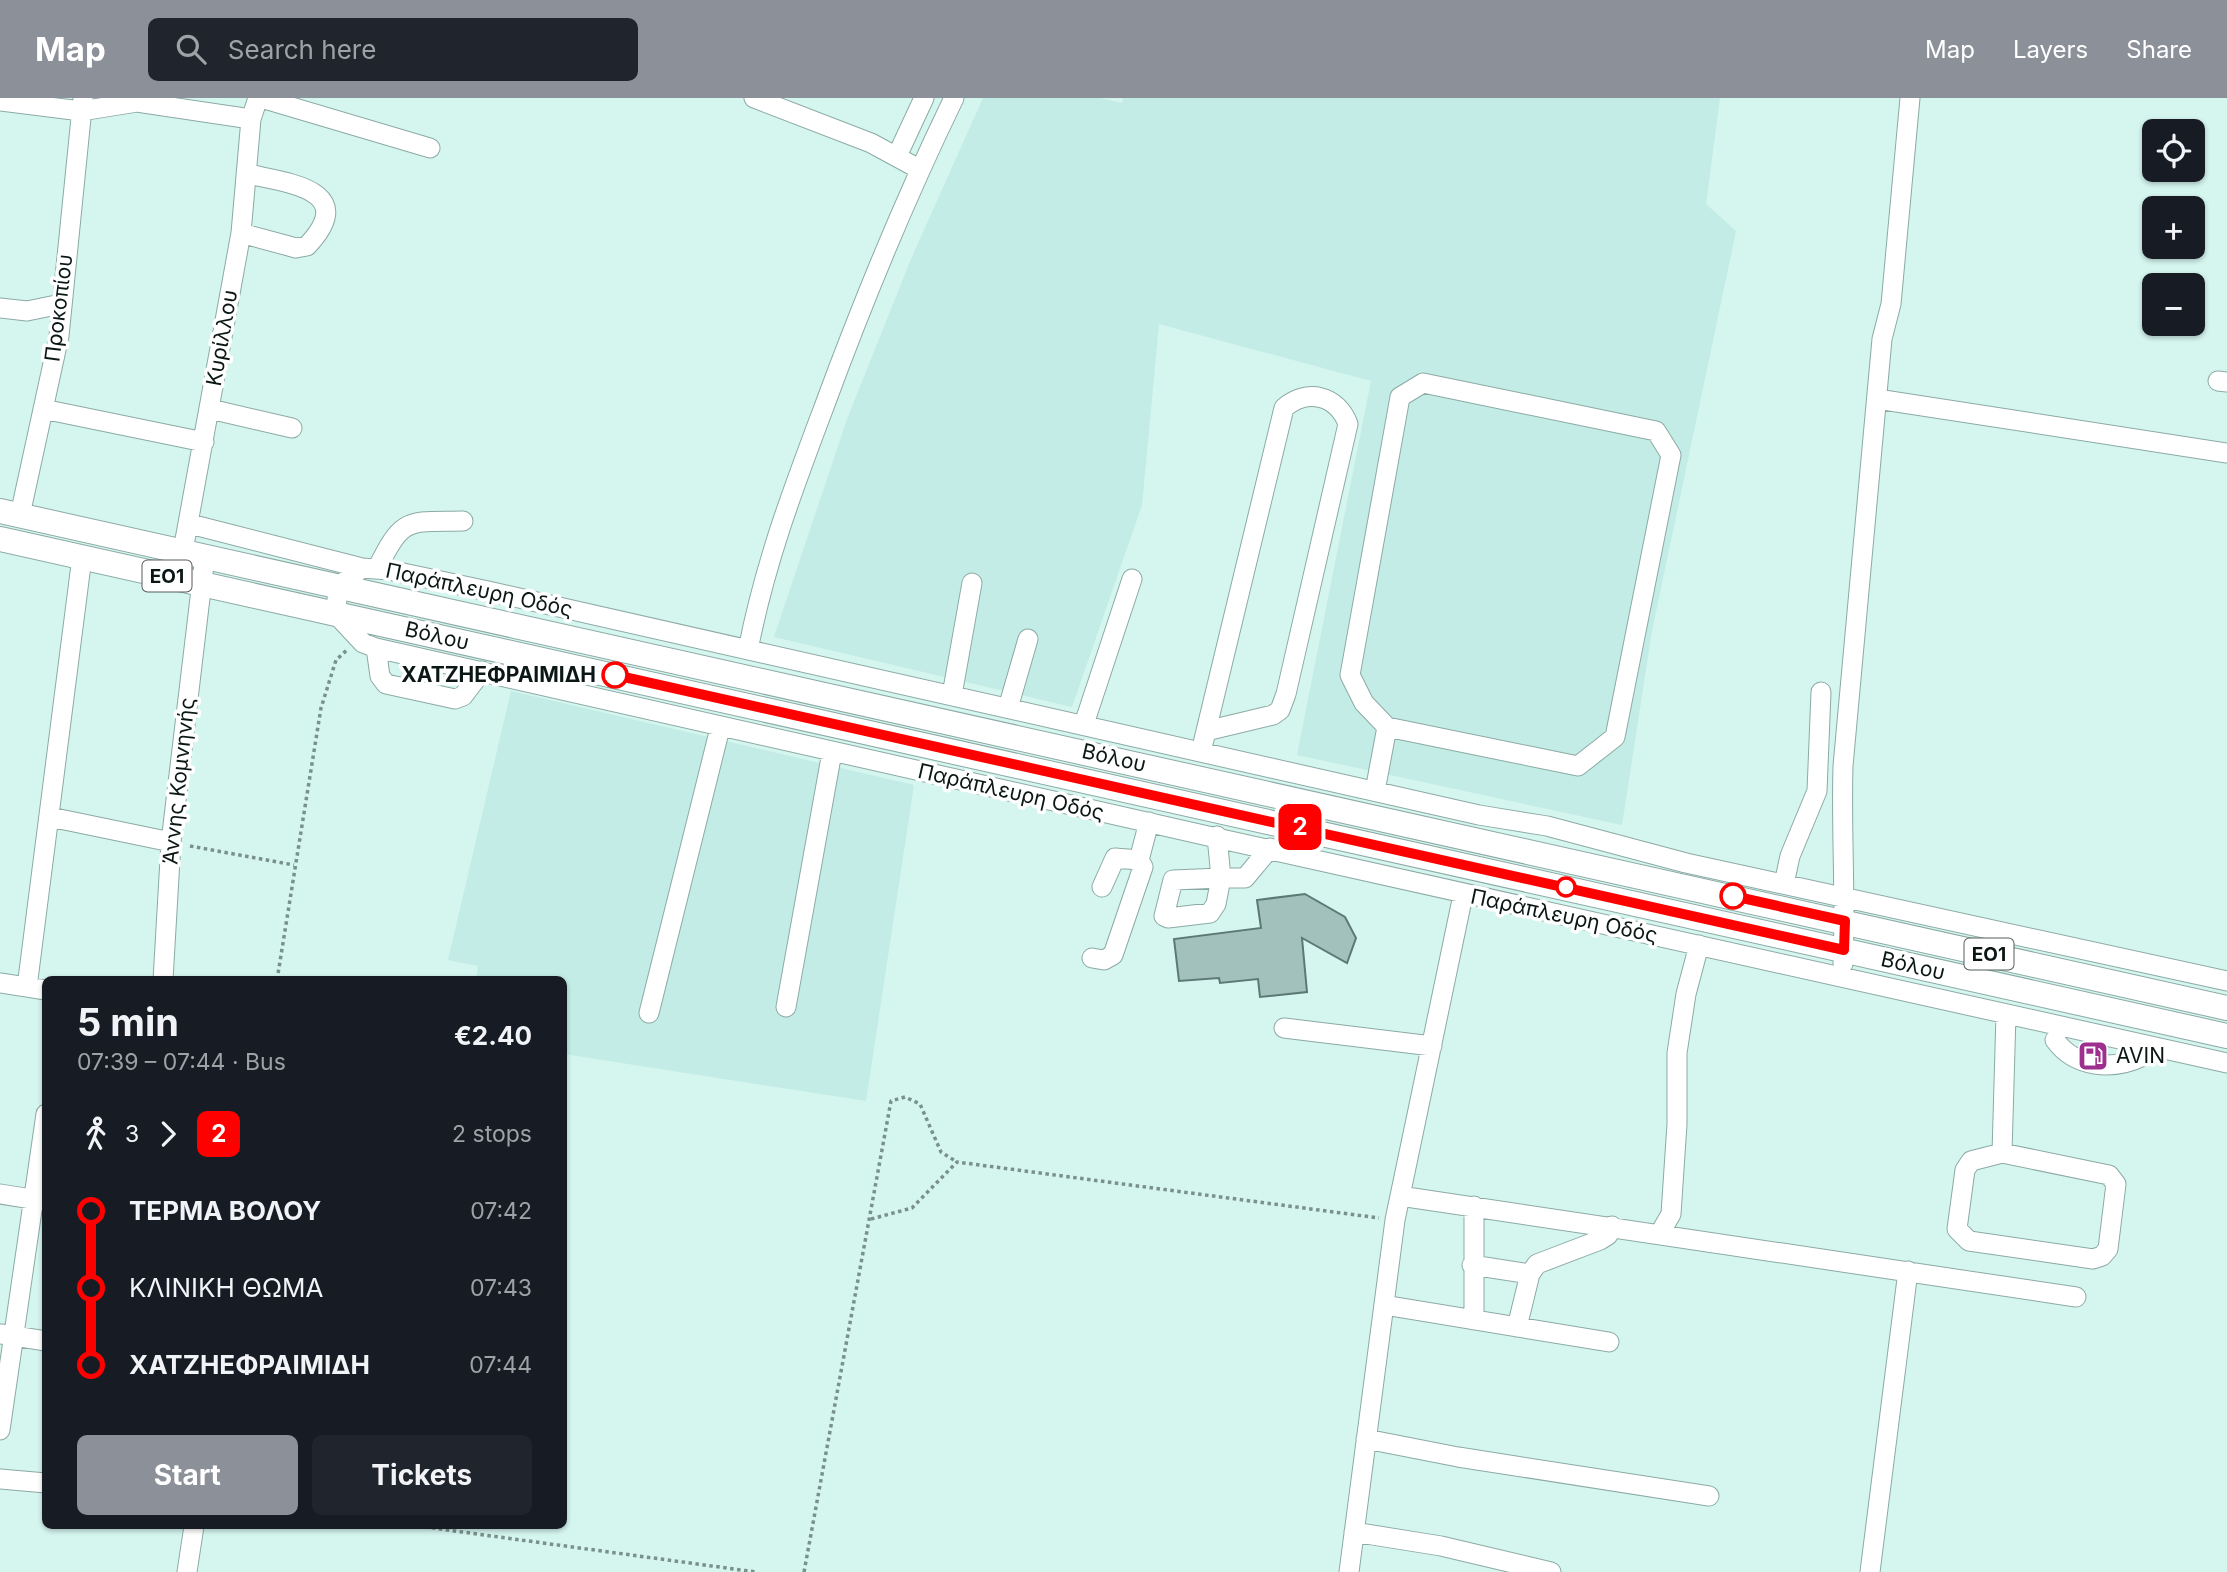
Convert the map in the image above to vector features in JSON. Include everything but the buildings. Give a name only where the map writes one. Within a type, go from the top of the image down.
[{"type":"main road","name":"Βόλου","points":[[10,513],[1846,909],[2227,1008]]},
{"type":"main road","name":"Βόλου","points":[[0,539],[2227,1036]]},
{"type":"street","name":"Κυρίλλου","points":[[190,581],[195,554],[190,523],[241,233],[251,119],[259,98]]},
{"type":"street","points":[[259,98],[430,148]]},
{"type":"street","points":[[754,98],[897,156],[919,169]]},
{"type":"street","points":[[897,156],[924,98]]},
{"type":"street","points":[[748,650],[761,584],[792,491],[872,276],[954,98]]},
{"type":"street","points":[[1842,977],[1846,909],[1842,830],[1843,766],[1882,339],[1891,304],[1910,98]]},
{"type":"street","points":[[0,101],[82,104],[137,102],[251,119]]},
{"type":"street","name":"Προκοπίου","points":[[10,513],[43,410],[59,336],[82,104]]},
{"type":"street","points":[[241,233],[296,248],[306,246],[322,224],[322,201],[314,191],[248,174]]},
{"type":"street","points":[[0,308],[27,311],[61,304]]},
{"type":"street","points":[[1423,383],[1656,431],[1671,454],[1615,737],[1578,766],[1387,727],[1364,703],[1350,675],[1400,397],[1423,383]]},
{"type":"street","points":[[1201,752],[1214,730],[1284,408],[1297,398],[1320,397],[1335,404],[1348,424],[1286,694],[1280,710],[1273,715],[1214,730]]},
{"type":"street","points":[[1877,399],[2227,453]]},
{"type":"street","points":[[210,409],[292,428]]},
{"type":"street","points":[[43,410],[204,442]]},
{"type":"street","points":[[190,523],[370,569],[393,536],[403,527],[420,522],[463,521]]},
{"type":"street","points":[[0,983],[36,989],[50,817],[82,557]]},
{"type":"street","name":"Παράπλευρη Οδός","points":[[339,586],[370,569],[488,591],[1375,791],[1546,826],[1686,863],[1784,884],[1846,909],[2227,981]]},
{"type":"street","points":[[1084,724],[1132,579]]},
{"type":"street","name":"Άννης Κομνηνής","points":[[163,976],[190,581]]},
{"type":"street","points":[[952,695],[972,583]]},
{"type":"street","points":[[339,586],[335,613],[370,645],[380,676],[386,684],[452,699],[463,696],[482,671]]},
{"type":"street","points":[[1008,708],[1028,639]]},
{"type":"street","name":"Παράπλευρη Οδός","points":[[370,645],[720,728],[1217,836],[1462,895],[2006,1014],[2152,1052],[2227,1063]]},
{"type":"street","points":[[1784,884],[1790,856],[1817,791],[1821,692]]},
{"type":"street","points":[[1375,791],[1387,727]]},
{"type":"street","points":[[649,1013],[720,728]]},
{"type":"street","points":[[1214,730],[1245,762]]},
{"type":"street","points":[[786,1007],[832,752]]},
{"type":"street","points":[[50,817],[171,842]]},
{"type":"street","points":[[1092,958],[1104,960],[1113,955],[1143,867],[1139,860],[1149,822]]},
{"type":"street","points":[[1217,836],[1221,878],[1245,877],[1270,848]]},
{"type":"street","points":[[1102,887],[1115,858],[1139,860]]},
{"type":"street","points":[[1349,1572],[1395,1220],[1462,895]]},
{"type":"street","points":[[1660,1233],[1671,1214],[1677,1124],[1677,1053],[1686,994],[1699,945]]},
{"type":"street","points":[[2002,1153],[2006,1014]]},
{"type":"street","points":[[2055,1040],[2069,1057],[2110,1066],[2126,1065],[2152,1052],[2168,1023]]},
{"type":"street","points":[[1283,1028],[1432,1046]]},
{"type":"street","points":[[2002,1153],[2109,1175],[2116,1184],[2108,1249],[2102,1256],[2093,1259],[1969,1241],[1963,1237],[1957,1229],[1965,1170],[1971,1161],[2002,1153]]},
{"type":"street","points":[[0,1430],[7,1335],[40,1201],[42,1172]]},
{"type":"street","points":[[0,1194],[40,1201]]},
{"type":"street","points":[[1400,1196],[2076,1297]]},
{"type":"street","points":[[1474,1206],[1474,1320]]},
{"type":"street","points":[[1517,1327],[1530,1275],[1544,1259],[1605,1237],[1612,1226]]},
{"type":"street","points":[[1472,1265],[1530,1275]]},
{"type":"street","points":[[1870,1572],[1908,1271]]},
{"type":"street","points":[[1384,1305],[1609,1342]]},
{"type":"street","points":[[7,1335],[42,1340]]},
{"type":"street","points":[[1366,1439],[1458,1457],[1709,1496]]},
{"type":"street","points":[[0,1479],[42,1483]]},
{"type":"street","points":[[187,1572],[194,1529]]},
{"type":"street","points":[[1354,1532],[1441,1546],[1551,1572]]},
{"type":"path","points":[[278,976],[294,865],[327,682],[336,660],[348,649],[370,645]]},
{"type":"path","points":[[171,842],[221,854],[294,865]]},
{"type":"path","points":[[804,1572],[891,1101],[905,1097],[920,1104],[936,1144],[948,1158],[957,1162],[1270,1206],[1395,1220]]},
{"type":"path","points":[[871,1219],[912,1208],[957,1162]]},
{"type":"path","points":[[440,1529],[756,1572]]},
{"type":"shaded area","points":[[983,98],[1100,98],[1122,103],[1123,98],[1720,98],[1706,204],[1736,231],[1652,631],[1622,825],[1297,755],[1371,381],[1159,324],[1142,505],[1072,707],[774,637],[847,419],[911,259]]},
{"type":"shaded area","points":[[511,691],[914,785],[866,1101],[567,1054],[567,976],[477,976],[478,966],[448,960]]},
{"type":"bus line","name":"2","points":[[615,675],[1844,950],[1845,921],[1733,896]]},
{"type":"place","name":"ΧΑΤΖΗΕΦΡΑΙΜΙΔΗ","points":[[615,675]]},
{"type":"place","name":"AVIN","points":[[2093,1056]]}]
